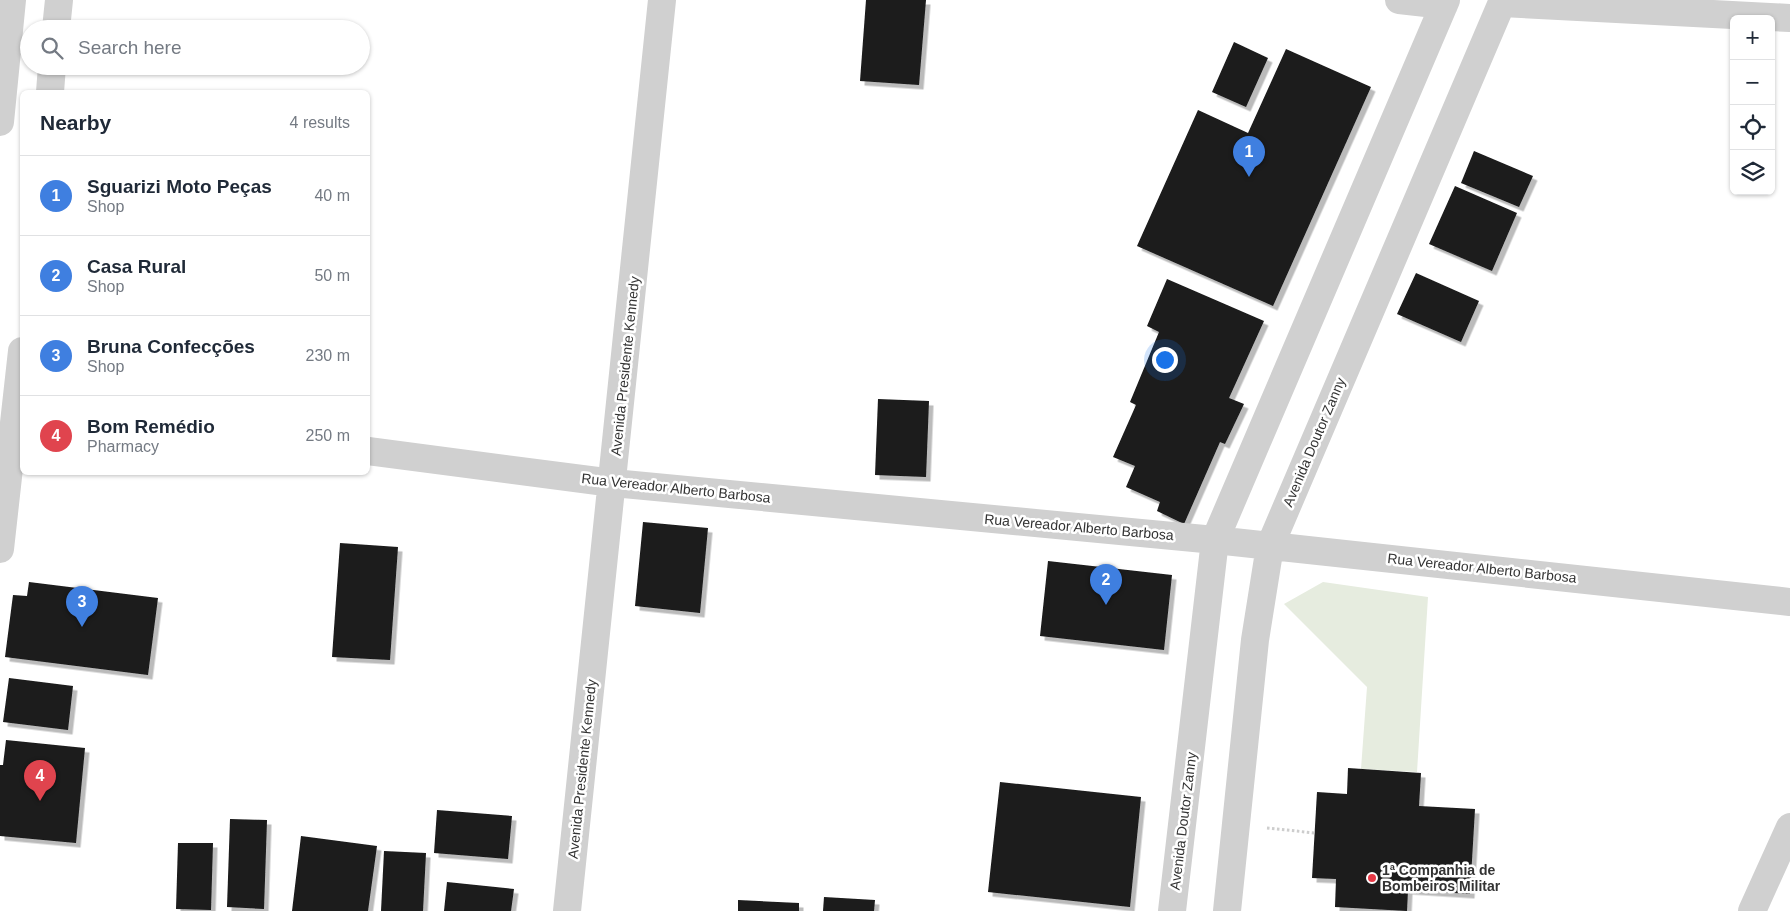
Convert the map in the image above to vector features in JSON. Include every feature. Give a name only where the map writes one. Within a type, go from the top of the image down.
[{"type":"street","points":[[0,122],[12,0]]},
{"type":"street","points":[[57,20],[59,0]]},
{"type":"street","name":"Avenida Presidente Kennedy","points":[[567,911],[662,0]]},
{"type":"street","points":[[1399,0],[1445,2]]},
{"type":"street","points":[[1502,1],[1790,18]]},
{"type":"street","name":"Avenida Doutor Zanny","points":[[1227,911],[1255,640],[1270,546],[1502,1]]},
{"type":"street","name":"Avenida Doutor Zanny","points":[[1172,911],[1215,540],[1445,2]]},
{"type":"street","points":[[50,90],[51,75]]},
{"type":"street","points":[[0,549],[13,405],[20,362]]},
{"type":"street","name":"Rua Vereador Alberto Barbosa","points":[[370,451],[613,482],[1215,540],[1790,602]]},
{"type":"street","points":[[1752,911],[1790,826]]},
{"type":"path","points":[[1236,825],[1315,833]]},
{"type":"shaded area","points":[[1323,582],[1428,597],[1417,772],[1361,769],[1367,687],[1284,604]]},
{"type":"building","points":[[866,0],[926,0],[919,85],[860,81]]},
{"type":"building","points":[[1234,42],[1268,58],[1246,107],[1212,92]]},
{"type":"building","points":[[1286,49],[1371,87],[1273,306],[1137,246],[1198,110],[1248,133]]},
{"type":"building","points":[[1474,151],[1533,176],[1519,207],[1461,183]]},
{"type":"building","points":[[1455,186],[1517,213],[1492,271],[1429,244]]},
{"type":"building","points":[[1416,273],[1479,301],[1461,342],[1397,314]]},
{"type":"building","points":[[1167,279],[1264,321],[1229,398],[1244,404],[1225,444],[1220,442],[1184,524],[1157,511],[1160,502],[1126,487],[1135,466],[1113,457],[1136,405],[1130,402],[1159,332],[1147,326]]},
{"type":"building","points":[[878,399],[929,401],[926,477],[875,475]]},
{"type":"building","points":[[643,522],[708,528],[700,613],[635,606]]},
{"type":"building","points":[[340,543],[398,547],[390,660],[332,657]]},
{"type":"building","points":[[1048,561],[1172,575],[1164,650],[1040,636]]},
{"type":"building","points":[[29,582],[158,598],[148,675],[5,657],[13,595],[27,596]]},
{"type":"building","points":[[9,678],[73,686],[68,730],[3,722]]},
{"type":"building","points":[[6,740],[85,748],[76,843],[0,836],[0,765],[3,765]]},
{"type":"building","points":[[1348,768],[1421,773],[1419,806],[1475,809],[1470,894],[1408,890],[1407,911],[1335,907],[1336,879],[1312,878],[1317,792],[1347,794]]},
{"type":"building","points":[[1000,782],[1141,797],[1130,907],[988,892]]},
{"type":"building","points":[[437,810],[512,816],[508,859],[434,853]]},
{"type":"building","points":[[230,819],[267,820],[264,909],[227,907]]},
{"type":"building","points":[[301,836],[377,846],[368,911],[292,911]]},
{"type":"building","points":[[178,843],[213,843],[211,910],[176,909]]},
{"type":"building","points":[[384,851],[426,853],[423,911],[381,911]]},
{"type":"building","points":[[447,882],[514,889],[511,911],[444,911]]},
{"type":"building","points":[[824,897],[875,900],[874,911],[823,911]]},
{"type":"building","points":[[738,900],[799,903],[799,911],[738,911]]},
{"type":"place","name":"Sguarizi Moto Peças","points":[[1249,177]]},
{"type":"place","name":"Casa Rural","points":[[1106,605]]},
{"type":"place","name":"Bruna Confecções","points":[[82,627]]},
{"type":"place","name":"Bom Remédio","points":[[40,801]]},
{"type":"place","name":"1ª Companhia de Bombeiros Militar","points":[[1372,878]]}]
